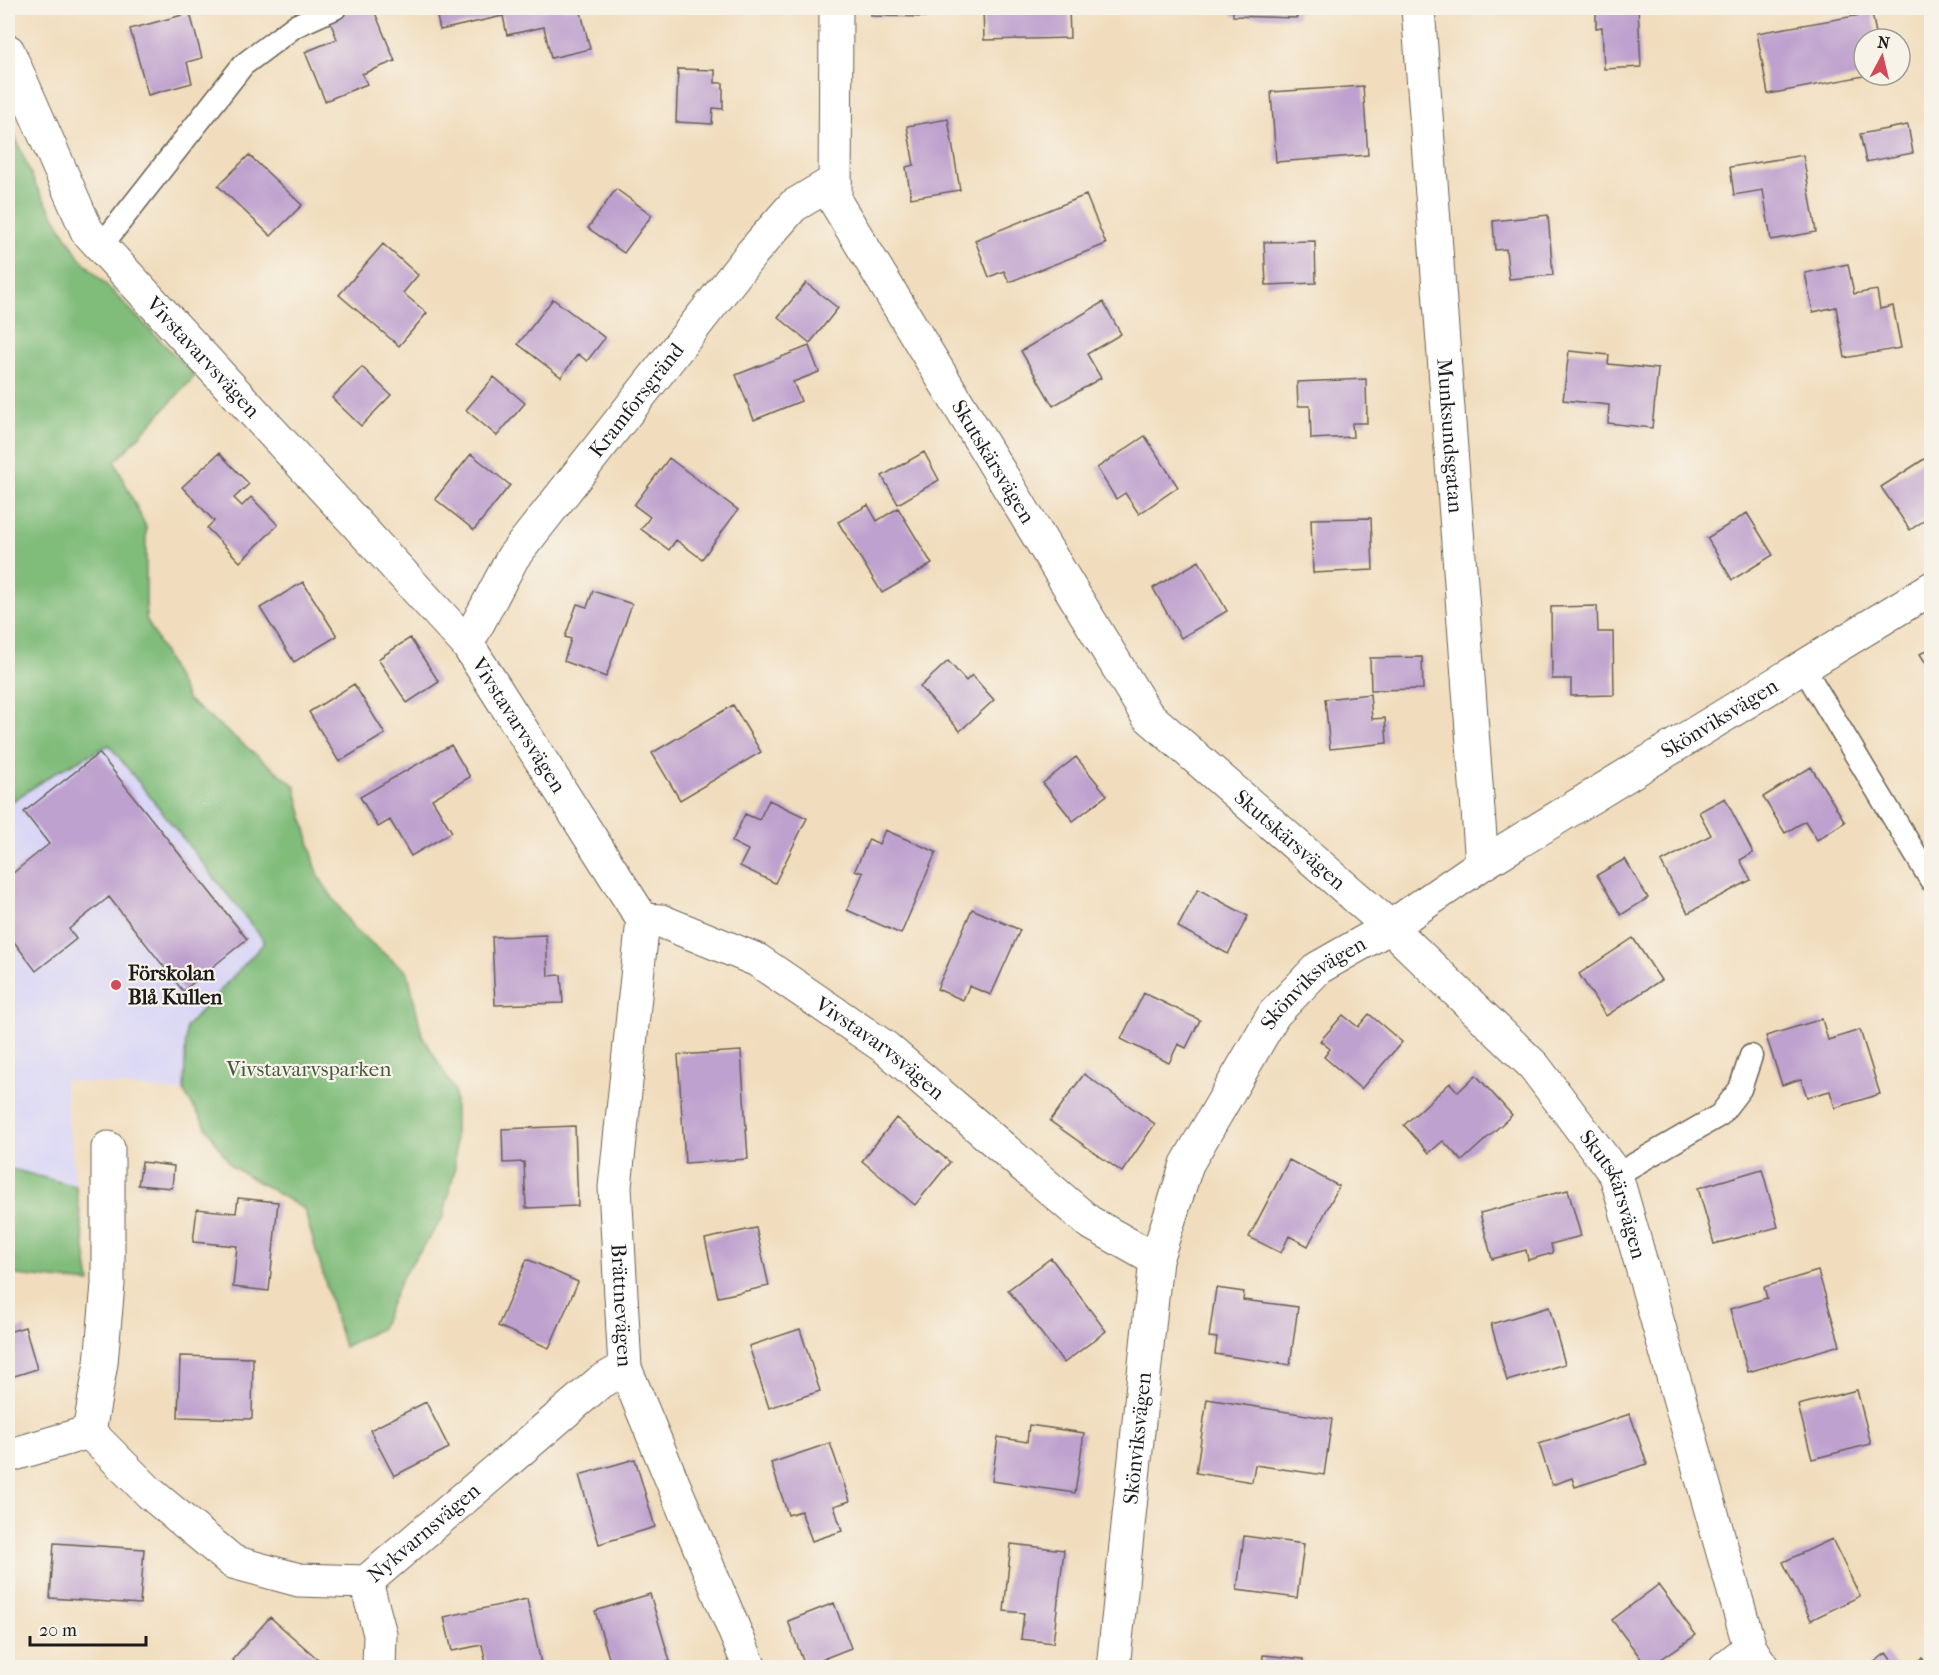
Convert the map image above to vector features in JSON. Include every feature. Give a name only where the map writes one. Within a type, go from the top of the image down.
[{"type":"street","name":"Skutskärsvägen","points":[[836,8],[835,201],[1147,715],[1390,927],[1534,1066],[1616,1175],[1746,1661]]},
{"type":"street","name":"Munksundsgatan","points":[[1418,8],[1482,864]]},
{"type":"street","name":"Vivstavarvsvägen","points":[[8,51],[87,231],[468,644],[643,920],[661,921],[757,960],[886,1048],[1089,1222],[1156,1260]]},
{"type":"street","name":"Kramforsgränd","points":[[468,644],[513,557],[752,253],[793,206],[835,181]]},
{"type":"street","name":"Skönviksvägen","points":[[1113,1668],[1156,1260],[1187,1164],[1274,1014],[1318,968],[1390,927],[1482,864],[1932,588]]},
{"type":"street","name":"Brättnevägen","points":[[643,920],[615,1187],[625,1368],[750,1668]]},
{"type":"street","points":[[8,1456],[89,1432],[101,1363],[108,1284],[108,1149]]},
{"type":"street","name":"Nykvarnsvägen","points":[[89,1432],[150,1493],[232,1562],[299,1580],[366,1582],[600,1382],[625,1368]]},
{"type":"street","points":[[366,1582],[380,1634],[379,1668]]},
{"type":"lane","points":[[101,246],[243,65],[295,26],[335,8]]},
{"type":"lane","points":[[1803,667],[1931,880]]},
{"type":"lane","points":[[1616,1175],[1720,1115],[1740,1089],[1751,1056]]},
{"type":"shaded area","name":"Förskolan Blå Kullen","points":[[109,745],[265,943],[186,1027],[184,1092],[64,1080],[76,1186],[8,1168],[8,804],[58,771]]},
{"type":"green space","name":"Vivstavarvsparken","points":[[8,120],[36,186],[79,257],[195,376],[115,462],[146,527],[146,618],[188,700],[295,786],[318,876],[354,929],[408,973],[422,1035],[455,1091],[455,1169],[443,1218],[402,1277],[381,1328],[344,1347],[304,1209],[231,1166],[184,1092],[186,1027],[265,942],[109,745],[58,771],[8,804]]},
{"type":"green space","points":[[8,1168],[76,1186],[90,1283],[8,1274]]},
{"type":"building","points":[[357,8],[373,8],[395,61],[362,74],[367,84],[325,101],[305,52],[337,39],[329,19]]},
{"type":"building","points":[[435,8],[580,8],[590,49],[551,58],[544,27],[507,35],[503,16],[440,30]]},
{"type":"building","points":[[871,8],[926,8],[926,17],[871,16]]},
{"type":"building","points":[[983,8],[1069,8],[1070,38],[984,40]]},
{"type":"building","points":[[1233,8],[1297,8],[1297,18],[1233,16]]},
{"type":"building","points":[[1596,8],[1638,8],[1641,67],[1604,69],[1602,27],[1596,28]]},
{"type":"building","points":[[190,13],[202,58],[187,62],[192,83],[148,95],[130,29]]},
{"type":"building","points":[[1872,13],[1875,27],[1852,27],[1852,78],[1768,94],[1757,33]]},
{"type":"building","points":[[678,69],[715,70],[715,83],[723,83],[723,109],[713,108],[712,124],[676,122]]},
{"type":"building","points":[[1363,86],[1368,155],[1276,162],[1271,92]]},
{"type":"building","points":[[948,119],[960,190],[911,198],[906,167],[914,165],[907,126]]},
{"type":"building","points":[[1908,125],[1913,153],[1866,162],[1860,134]]},
{"type":"building","points":[[249,155],[302,205],[271,236],[218,186]]},
{"type":"building","points":[[1803,155],[1816,232],[1771,240],[1763,190],[1734,195],[1730,167]]},
{"type":"building","points":[[616,189],[652,215],[624,253],[588,228]]},
{"type":"building","points":[[1086,195],[1106,244],[1009,282],[1004,271],[989,277],[975,240]]},
{"type":"building","points":[[1548,215],[1553,275],[1509,279],[1506,249],[1495,250],[1493,221]]},
{"type":"building","points":[[1315,241],[1316,283],[1266,285],[1264,242]]},
{"type":"building","points":[[383,244],[418,275],[403,293],[427,313],[399,346],[339,295]]},
{"type":"building","points":[[1848,264],[1854,294],[1877,290],[1880,309],[1893,306],[1901,348],[1845,358],[1836,307],[1813,312],[1805,273]]},
{"type":"building","points":[[806,283],[838,308],[810,343],[778,317]]},
{"type":"building","points":[[553,299],[605,338],[587,361],[578,354],[561,377],[518,344]]},
{"type":"building","points":[[1103,302],[1121,334],[1087,354],[1101,378],[1053,406],[1021,351]]},
{"type":"building","points":[[809,346],[819,372],[793,382],[801,401],[754,420],[736,375]]},
{"type":"building","points":[[1569,351],[1609,355],[1608,364],[1658,369],[1652,428],[1608,423],[1609,405],[1563,400]]},
{"type":"building","points":[[362,367],[391,395],[361,426],[332,398]]},
{"type":"building","points":[[494,377],[525,403],[497,436],[466,410]]},
{"type":"building","points":[[1366,379],[1367,423],[1352,423],[1353,437],[1311,439],[1310,406],[1298,406],[1297,382]]},
{"type":"building","points":[[1145,436],[1178,487],[1139,514],[1125,493],[1116,499],[1097,468]]},
{"type":"building","points":[[924,452],[939,480],[898,504],[882,476]]},
{"type":"building","points":[[219,453],[249,484],[234,498],[242,506],[251,497],[278,525],[240,562],[207,528],[214,521],[182,487]]},
{"type":"building","points":[[471,454],[510,485],[474,530],[435,499]]},
{"type":"building","points":[[1932,454],[1932,515],[1910,530],[1881,487]]},
{"type":"building","points":[[669,458],[738,510],[702,559],[676,540],[669,550],[641,529],[650,517],[634,505]]},
{"type":"building","points":[[868,505],[877,521],[898,508],[932,564],[882,593],[838,522]]},
{"type":"building","points":[[1747,513],[1773,555],[1732,580],[1707,538]]},
{"type":"building","points":[[1371,518],[1373,570],[1313,573],[1311,519]]},
{"type":"building","points":[[1199,561],[1227,611],[1181,638],[1153,588]]},
{"type":"building","points":[[303,582],[337,636],[294,662],[260,608]]},
{"type":"building","points":[[593,591],[632,604],[606,677],[564,661],[571,639],[565,637],[577,604],[587,607]]},
{"type":"building","points":[[1597,606],[1598,632],[1613,632],[1614,695],[1571,696],[1571,679],[1552,679],[1551,607]]},
{"type":"building","points":[[410,638],[439,682],[407,703],[378,659]]},
{"type":"building","points":[[1932,647],[1932,673],[1920,654]]},
{"type":"building","points":[[1422,657],[1423,689],[1371,690],[1370,658]]},
{"type":"building","points":[[948,661],[966,681],[972,675],[994,700],[960,731],[920,687]]},
{"type":"building","points":[[354,684],[385,734],[339,762],[309,712]]},
{"type":"building","points":[[1370,694],[1372,719],[1385,718],[1387,743],[1330,749],[1325,699]]},
{"type":"building","points":[[733,705],[761,752],[680,800],[652,753]]},
{"type":"building","points":[[451,745],[470,777],[432,799],[452,832],[411,856],[390,820],[378,827],[360,797]]},
{"type":"building","points":[[99,753],[247,939],[183,991],[109,897],[69,929],[76,939],[36,971],[8,934],[8,877],[49,844],[24,812]]},
{"type":"building","points":[[1076,757],[1107,795],[1073,821],[1043,783]]},
{"type":"building","points":[[1811,767],[1845,822],[1817,840],[1805,821],[1785,833],[1763,797]]},
{"type":"building","points":[[1725,798],[1753,853],[1740,860],[1751,880],[1688,913],[1661,862],[1711,835],[1699,812]]},
{"type":"building","points":[[769,800],[807,818],[775,883],[740,866],[748,850],[732,842],[745,814],[759,820]]},
{"type":"building","points":[[885,830],[936,852],[901,934],[847,910],[863,873],[855,870],[869,839],[879,844]]},
{"type":"building","points":[[1625,859],[1648,898],[1621,915],[1597,875]]},
{"type":"building","points":[[1198,889],[1248,916],[1228,954],[1178,927]]},
{"type":"building","points":[[972,909],[1020,930],[991,995],[969,986],[963,1000],[937,989]]},
{"type":"building","points":[[546,935],[548,976],[561,975],[563,1003],[495,1005],[492,937]]},
{"type":"building","points":[[1633,938],[1661,980],[1606,1016],[1579,974]]},
{"type":"building","points":[[1144,993],[1200,1020],[1186,1048],[1178,1044],[1169,1063],[1121,1039]]},
{"type":"building","points":[[1369,1014],[1402,1042],[1361,1089],[1324,1057],[1330,1049],[1320,1041],[1343,1015],[1358,1027]]},
{"type":"building","points":[[1822,1019],[1828,1040],[1860,1030],[1880,1094],[1835,1108],[1830,1091],[1807,1097],[1801,1079],[1782,1085],[1766,1036]]},
{"type":"building","points":[[741,1051],[748,1159],[685,1163],[678,1055]]},
{"type":"building","points":[[1084,1074],[1155,1124],[1122,1172],[1050,1121]]},
{"type":"building","points":[[1476,1075],[1512,1115],[1462,1161],[1443,1141],[1429,1153],[1404,1125],[1450,1083],[1458,1092]]},
{"type":"building","points":[[896,1118],[950,1162],[915,1205],[862,1161]]},
{"type":"building","points":[[575,1126],[578,1206],[526,1208],[524,1162],[503,1163],[502,1129]]},
{"type":"building","points":[[1289,1160],[1339,1186],[1308,1246],[1289,1236],[1281,1253],[1249,1237]]},
{"type":"building","points":[[142,1162],[174,1166],[172,1188],[138,1185]]},
{"type":"building","points":[[1762,1169],[1778,1227],[1714,1244],[1698,1188]]},
{"type":"building","points":[[1568,1190],[1581,1236],[1551,1244],[1553,1253],[1528,1260],[1526,1250],[1492,1259],[1480,1213]]},
{"type":"building","points":[[238,1198],[278,1202],[269,1291],[233,1287],[237,1246],[193,1242],[197,1209],[236,1213]]},
{"type":"building","points":[[756,1228],[769,1286],[718,1297],[705,1239]]},
{"type":"building","points":[[1051,1258],[1106,1331],[1064,1363],[1008,1290]]},
{"type":"building","points":[[527,1259],[578,1282],[549,1348],[498,1326]]},
{"type":"building","points":[[1818,1271],[1840,1345],[1748,1372],[1730,1309],[1767,1298],[1764,1287]]},
{"type":"building","points":[[1216,1288],[1244,1292],[1243,1300],[1298,1307],[1290,1365],[1215,1354],[1217,1338],[1209,1337]]},
{"type":"building","points":[[1549,1307],[1565,1364],[1507,1381],[1491,1324]]},
{"type":"building","points":[[25,1327],[37,1369],[8,1378],[8,1332]]},
{"type":"building","points":[[800,1329],[820,1391],[769,1408],[749,1346]]},
{"type":"building","points":[[180,1356],[253,1358],[252,1419],[178,1417]]},
{"type":"building","points":[[1857,1390],[1871,1444],[1812,1459],[1798,1405]]},
{"type":"building","points":[[1207,1399],[1332,1419],[1324,1475],[1255,1465],[1252,1482],[1196,1473]]},
{"type":"building","points":[[426,1402],[449,1448],[394,1476],[370,1430]]},
{"type":"building","points":[[1630,1414],[1647,1464],[1575,1487],[1572,1478],[1552,1485],[1539,1444]]},
{"type":"building","points":[[1029,1425],[1084,1433],[1075,1493],[992,1481],[998,1437],[1027,1442]]},
{"type":"building","points":[[830,1443],[850,1501],[834,1506],[842,1531],[812,1541],[801,1511],[788,1515],[771,1463]]},
{"type":"building","points":[[635,1459],[655,1527],[599,1544],[579,1475]]},
{"type":"building","points":[[1244,1536],[1304,1544],[1297,1598],[1237,1590]]},
{"type":"building","points":[[1832,1539],[1860,1596],[1811,1620],[1783,1562]]},
{"type":"building","points":[[54,1543],[144,1549],[140,1604],[50,1598]]},
{"type":"building","points":[[1011,1544],[1064,1550],[1053,1643],[1021,1639],[1024,1613],[1004,1611]]},
{"type":"building","points":[[1658,1585],[1696,1635],[1648,1668],[1612,1620]]},
{"type":"building","points":[[650,1594],[670,1661],[649,1668],[612,1668],[595,1611]]},
{"type":"building","points":[[527,1599],[542,1668],[487,1668],[482,1645],[452,1651],[444,1617]]},
{"type":"building","points":[[834,1603],[851,1648],[805,1666],[788,1621]]},
{"type":"building","points":[[270,1617],[328,1668],[240,1668],[232,1660]]},
{"type":"building","points":[[1886,1653],[1897,1668],[1867,1668]]},
{"type":"building","points":[[1263,1655],[1303,1659],[1302,1668],[1262,1668]]},
{"type":"building","points":[[1922,1658],[1929,1668],[1908,1668]]},
{"type":"place","name":"Förskolan Blå Kullen","points":[[116,985]]}]
